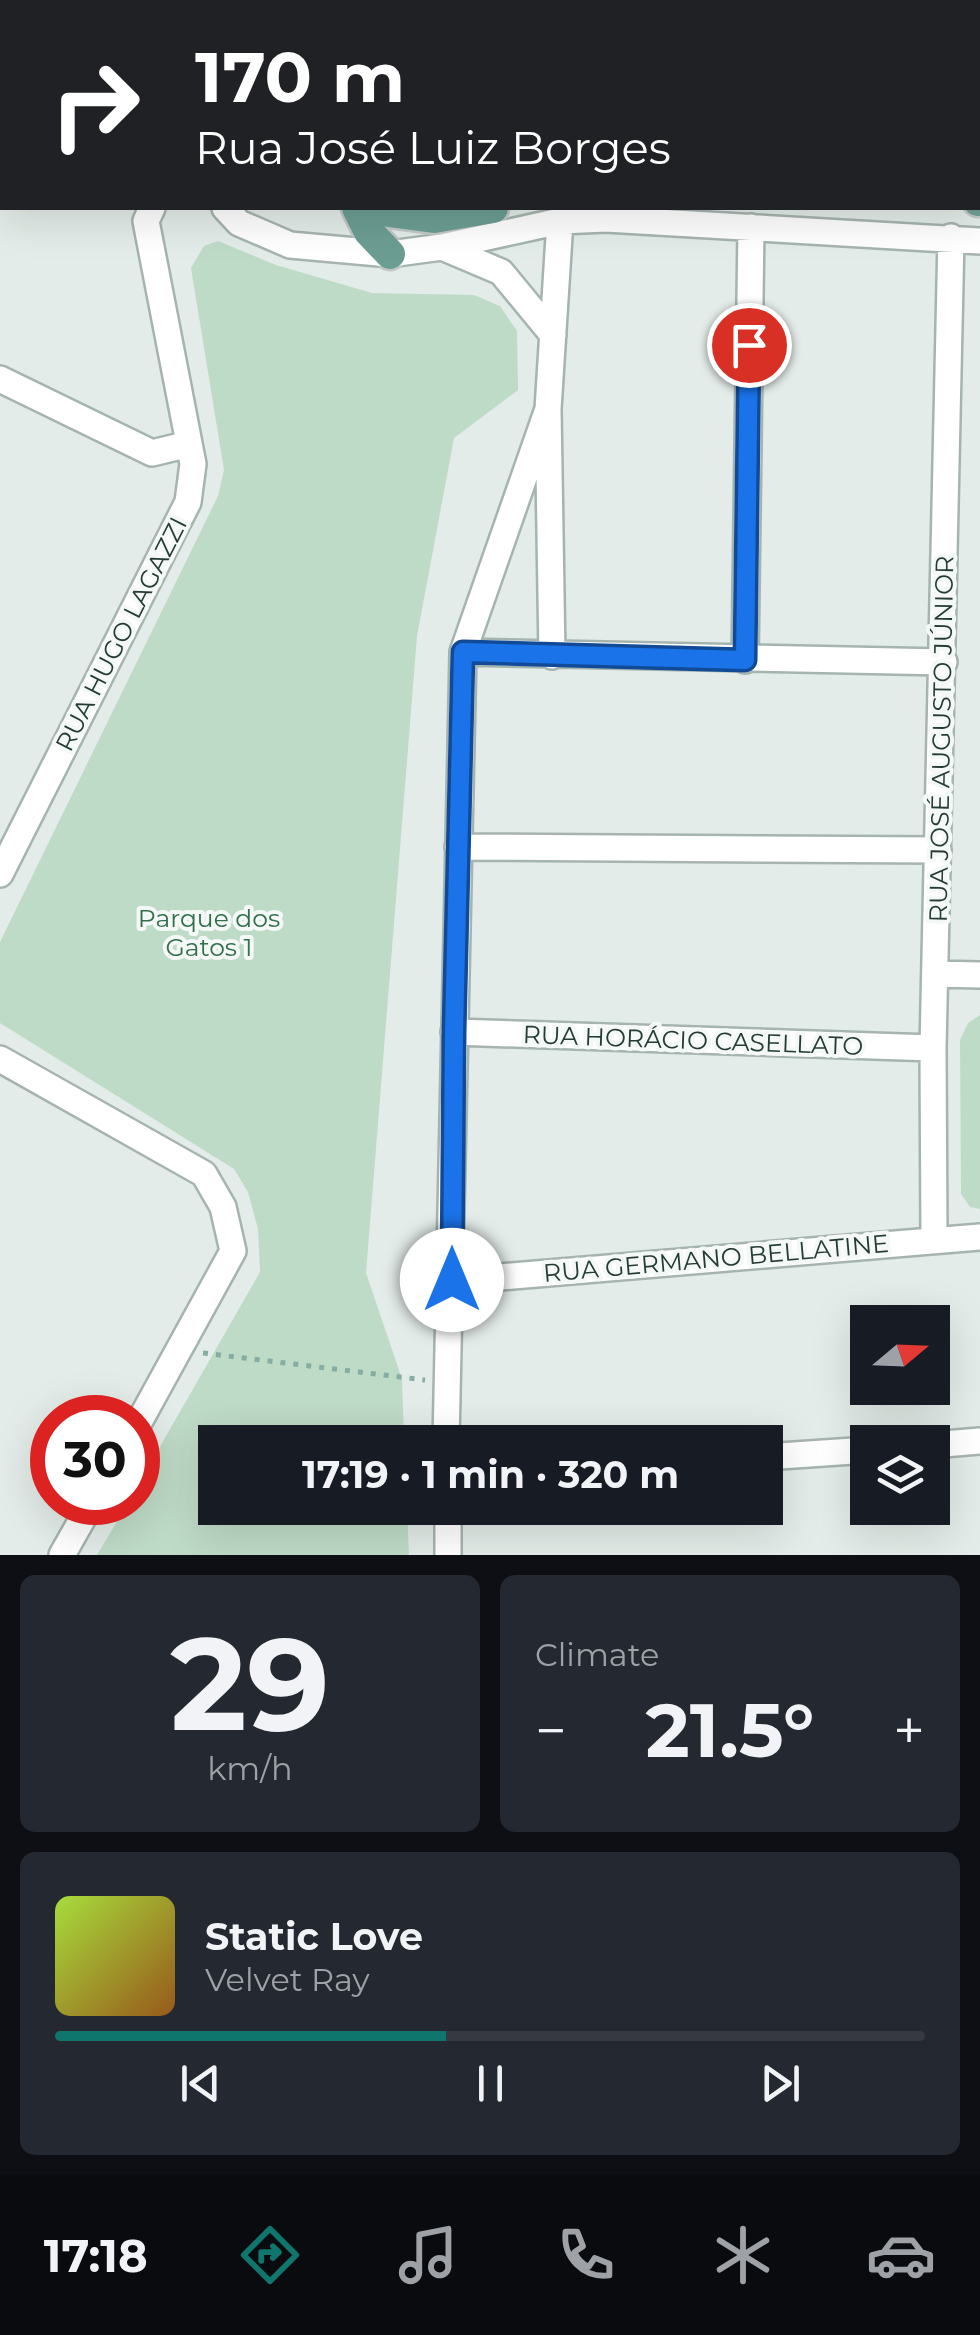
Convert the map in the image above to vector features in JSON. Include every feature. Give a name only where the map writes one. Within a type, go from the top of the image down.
[{"type":"main road","points":[[359,210],[369,232],[390,254]]},
{"type":"main road","points":[[373,210],[434,218],[481,210]]},
{"type":"street","name":"RUA HUGO LAGAZZI","points":[[0,874],[188,502],[193,464],[146,221],[151,210]]},
{"type":"street","points":[[226,210],[239,224],[290,244],[390,254],[442,248],[560,221],[606,219],[980,240]]},
{"type":"street","points":[[552,656],[548,410],[560,221]]},
{"type":"street","points":[[745,660],[751,227]]},
{"type":"street","name":"RUA JOSÉ AUGUSTO JÚNIOR","points":[[934,1240],[933,1048],[951,238]]},
{"type":"street","points":[[442,248],[501,272],[552,336]]},
{"type":"street","points":[[0,379],[152,453],[189,444]]},
{"type":"street","points":[[446,1425],[463,652],[548,410]]},
{"type":"street","points":[[463,652],[944,662]]},
{"type":"street","points":[[458,848],[938,850]]},
{"type":"street","points":[[936,974],[980,975]]},
{"type":"street","name":"RUA HORÁCIO CASELLATO","points":[[454,1032],[933,1048]]},
{"type":"street","points":[[0,1058],[204,1174],[223,1207],[232,1251],[154,1395]]},
{"type":"street","name":"RUA GERMANO BELLATINE","points":[[452,1280],[980,1237]]},
{"type":"street","points":[[950,1443],[980,1441]]},
{"type":"street","points":[[783,1456],[850,1451]]},
{"type":"street","points":[[62,1555],[79,1525]]},
{"type":"street","points":[[448,1525],[448,1555]]},
{"type":"path","points":[[180,1350],[446,1382]]},
{"type":"green space","name":"Parque dos Gatos 1","points":[[218,241],[276,265],[372,293],[474,295],[500,306],[517,331],[518,390],[454,438],[417,636],[366,1273],[402,1379],[403,1425],[198,1425],[198,1525],[408,1525],[409,1555],[97,1555],[115,1525],[160,1525],[160,1447],[260,1272],[258,1229],[248,1192],[234,1169],[0,1023],[0,942],[218,496],[224,470],[191,268],[204,246]]},
{"type":"green space","points":[[980,1015],[980,1209],[970,1207],[961,1194],[960,1040],[968,1023]]},
{"type":"route","points":[[452,1280],[463,652],[745,660],[749,345]]}]
